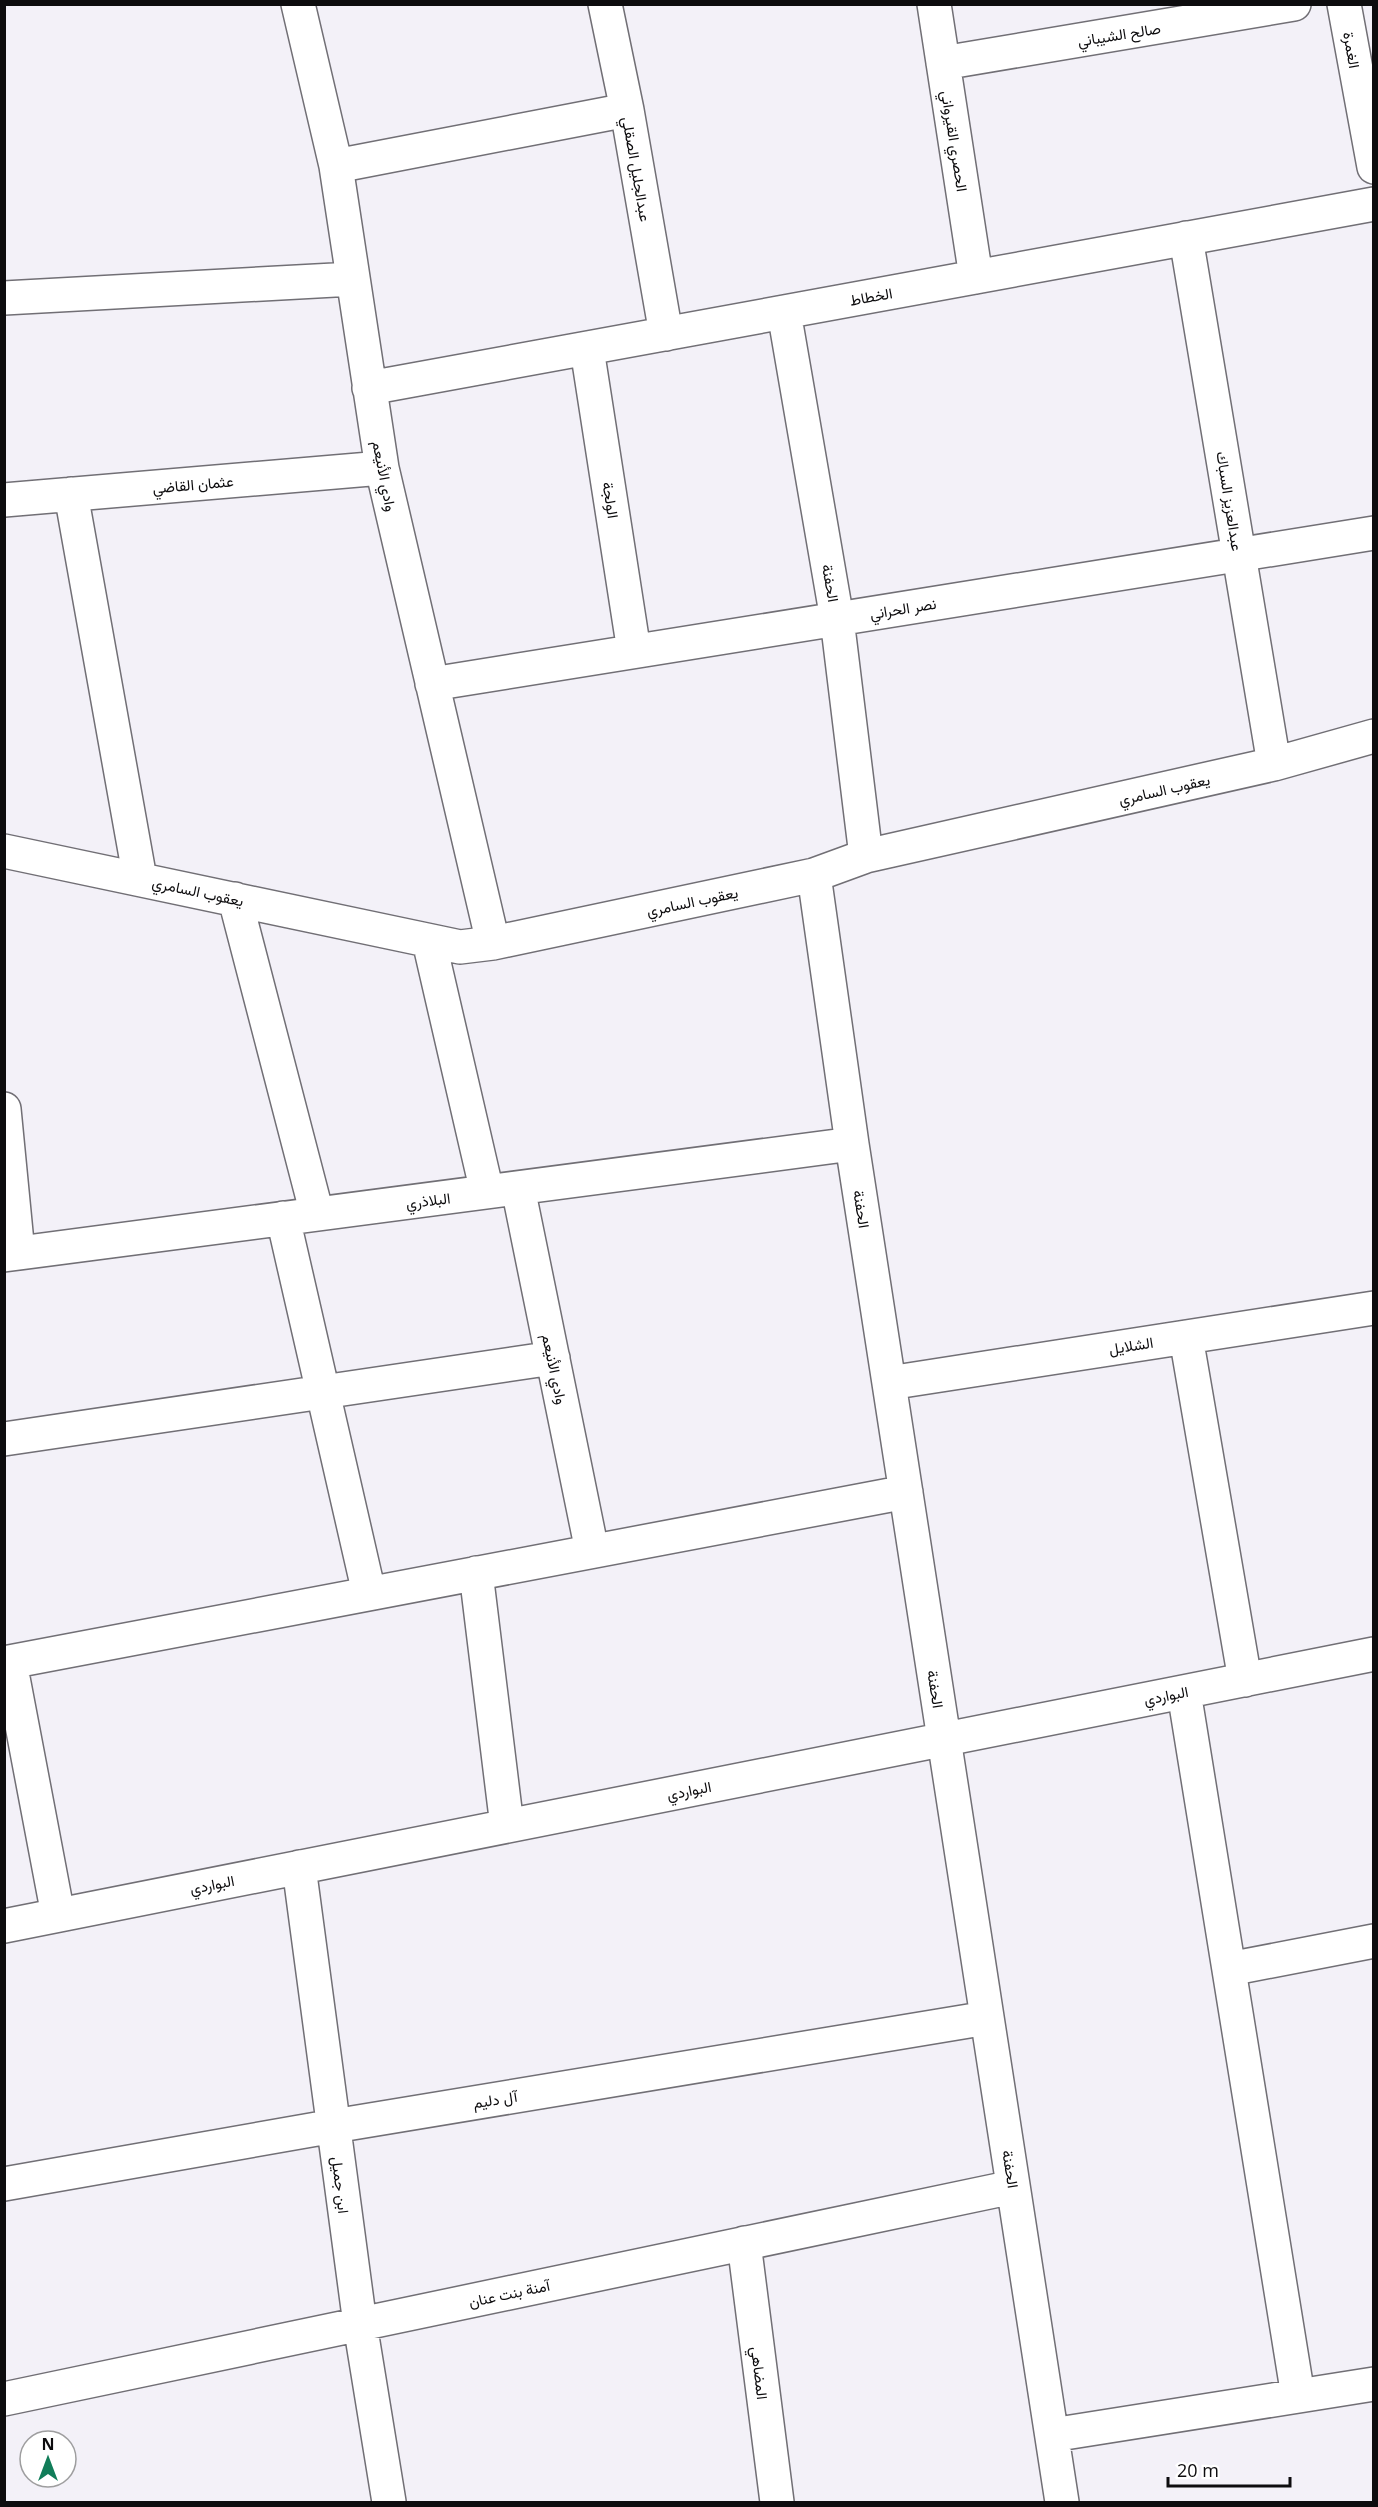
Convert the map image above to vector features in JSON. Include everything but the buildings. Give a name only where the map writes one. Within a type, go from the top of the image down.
[{"type":"street","name":"وادي الأنيعم","points":[[298,4],[336,166],[382,468],[493,943]]},
{"type":"street","name":"عبدالجليل الصقلي","points":[[605,4],[627,110],[666,334]]},
{"type":"street","name":"الحصري القيرواني","points":[[934,4],[976,277]]},
{"type":"street","name":"صالح الشيباني","points":[[943,63],[1294,4]]},
{"type":"street","name":"الغمرة","points":[[1344,4],[1374,167]]},
{"type":"street","points":[[336,166],[627,110]]},
{"type":"street","name":"الخطاط","points":[[369,388],[1374,204]]},
{"type":"street","name":"عبدالعزيز السباك","points":[[1186,238],[1274,765]]},
{"type":"street","points":[[4,298],[353,279]]},
{"type":"street","name":"الحفنة","points":[[784,312],[837,619],[866,856]]},
{"type":"street","name":"الولجة","points":[[587,349],[634,651]]},
{"type":"street","name":"عثمان القاضي","points":[[4,500],[382,468]]},
{"type":"street","points":[[71,494],[140,879]]},
{"type":"street","name":"نصر الحراني","points":[[432,684],[1374,532]]},
{"type":"street","name":"يعقوب السامري","points":[[4,851],[460,947],[493,943],[814,875],[866,856],[1274,765],[1374,736]]},
{"type":"street","name":"الحفنة","points":[[814,875],[888,1383],[1062,2502]]},
{"type":"street","points":[[235,899],[317,1214]]},
{"type":"street","name":"وادي الأنيعم","points":[[429,940],[553,1358],[592,1551]]},
{"type":"street","points":[[4,1109],[11,1254]]},
{"type":"street","name":"البلاذري","points":[[11,1254],[852,1144]]},
{"type":"street","points":[[283,1218],[369,1593]]},
{"type":"street","name":"الشلايل","points":[[888,1383],[1374,1308]]},
{"type":"street","points":[[1186,1337],[1245,1680]]},
{"type":"street","points":[[4,1439],[553,1358]]},
{"type":"street","points":[[58,1915],[7,1662],[906,1491]]},
{"type":"street","points":[[476,1573],[507,1826]]},
{"type":"street","name":"البواردي","points":[[4,1926],[1374,1654]]},
{"type":"street","points":[[1184,1692],[1298,2396]]},
{"type":"street","name":"ابن جميل","points":[[299,1867],[360,2324],[389,2502]]},
{"type":"street","points":[[1229,1969],[1374,1941]]},
{"type":"street","name":"آل دليم","points":[[4,2184],[334,2126],[987,2018]]},
{"type":"street","name":"آمنة بنت عنان","points":[[4,2399],[1013,2187]]},
{"type":"street","name":"المضاهي","points":[[744,2243],[777,2502]]},
{"type":"street","points":[[1052,2435],[1374,2384]]}]
